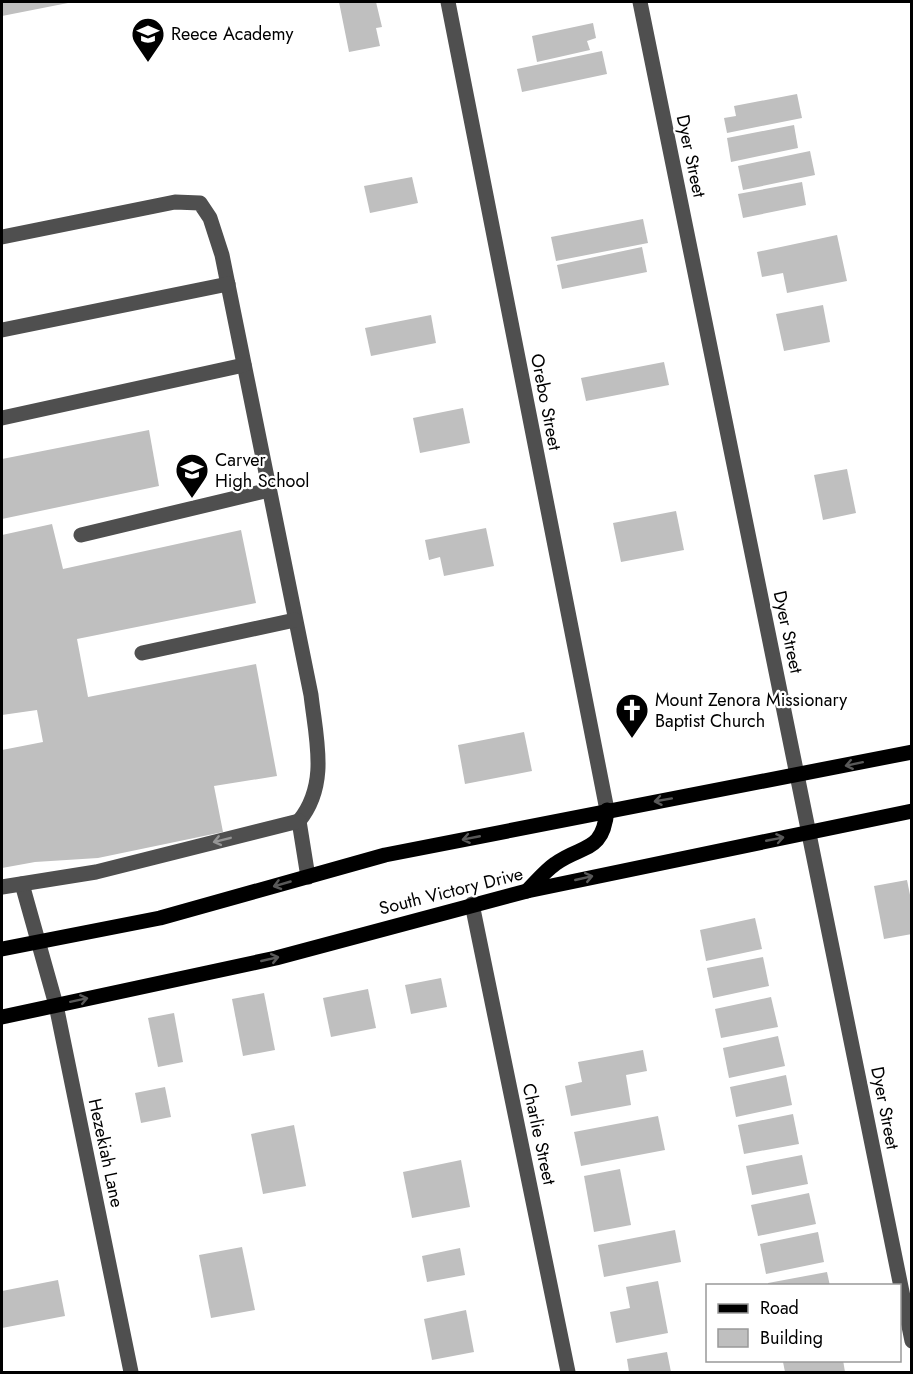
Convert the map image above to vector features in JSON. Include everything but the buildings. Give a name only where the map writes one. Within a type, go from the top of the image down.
[{"type":"main road","points":[[2,949],[160,918],[386,855],[912,752]]},
{"type":"main road","points":[[527,891],[555,863],[586,850],[598,841],[605,829],[607,810]]},
{"type":"main road","name":"South Victory Drive","points":[[2,1017],[276,958],[527,891],[912,811]]},
{"type":"street","name":"Orebo Street","points":[[448,2],[607,810]]},
{"type":"street","name":"Dyer Street","points":[[640,2],[900,1284]]},
{"type":"street","points":[[2,237],[175,202],[200,203],[210,218],[228,284],[311,695],[319,769],[312,805],[299,821],[96,872],[2,887]]},
{"type":"street","points":[[2,330],[228,284]]},
{"type":"street","points":[[2,418],[244,365]]},
{"type":"street","points":[[81,535],[269,490]]},
{"type":"street","points":[[142,653],[295,620]]},
{"type":"street","points":[[299,821],[308,877]]},
{"type":"street","name":"Hezekiah Lane","points":[[22,884],[56,1005],[131,1372]]},
{"type":"street","name":"Charlie Street","points":[[472,904],[568,1372]]},
{"type":"street","name":"Dyer Street","points":[[901,1287],[912,1341]]},
{"type":"place","name":"Reece Academy","points":[[148,63]]},
{"type":"place","name":"Carver High School","points":[[192,499]]},
{"type":"place","name":"Mount Zenora Missionary Baptist Church","points":[[632,739]]}]
